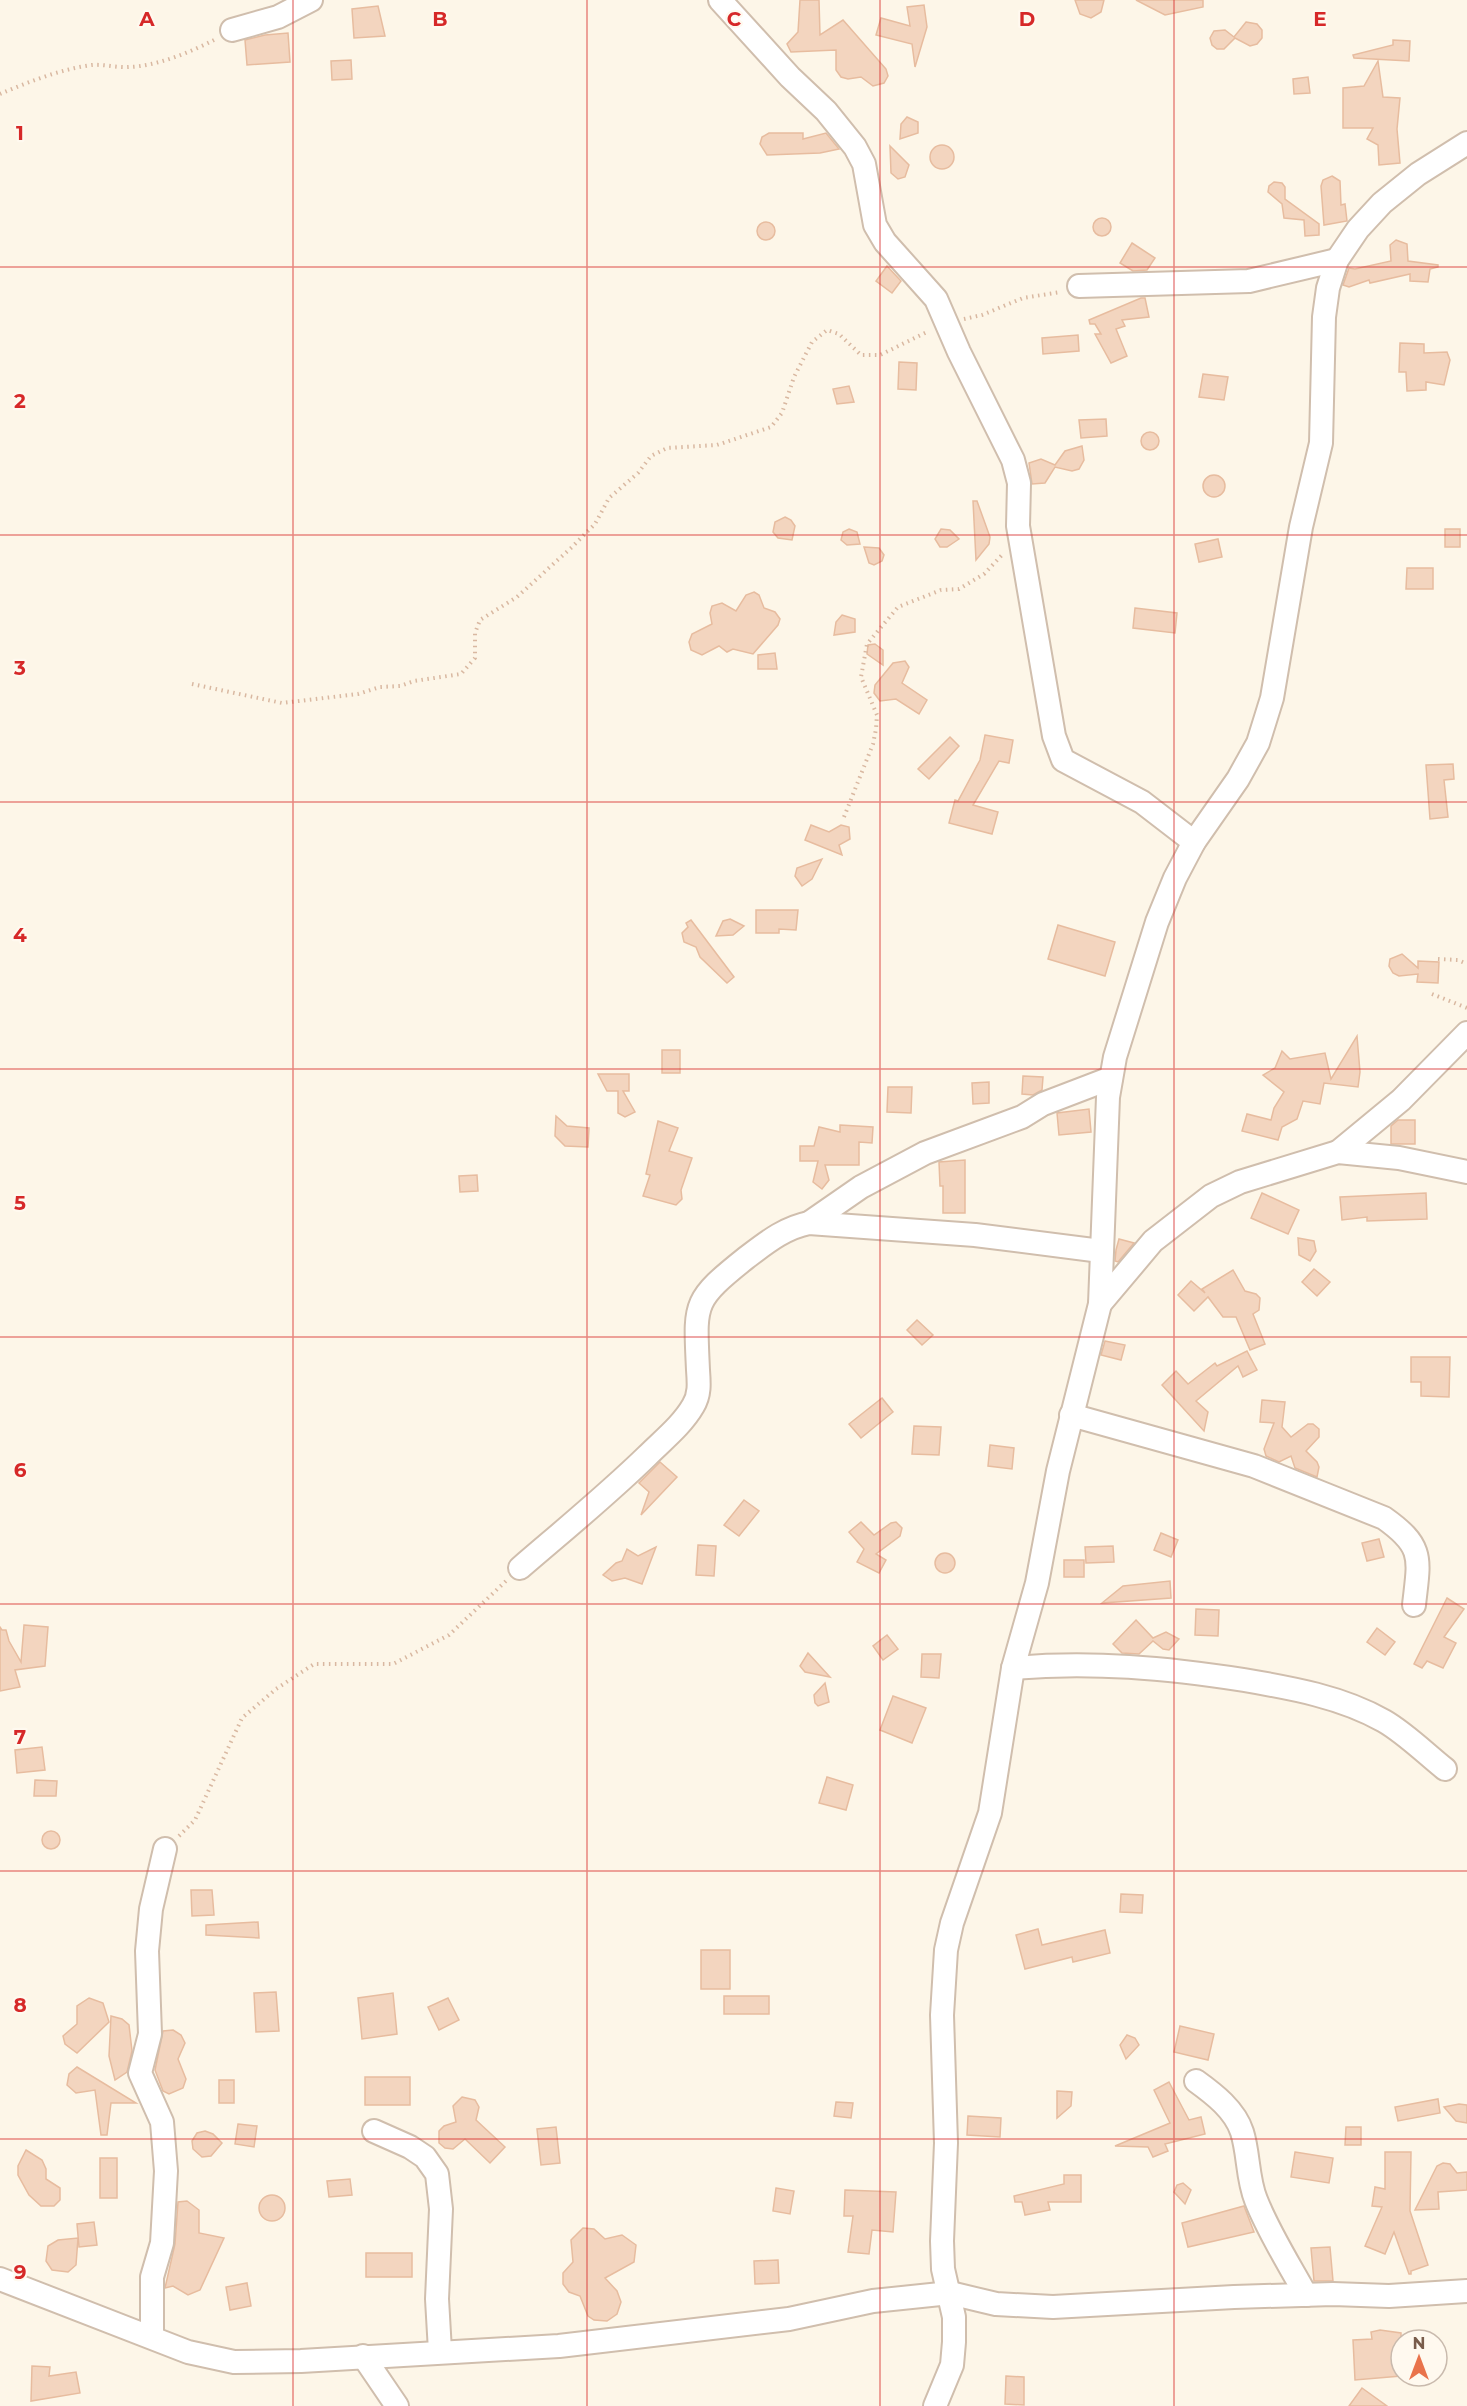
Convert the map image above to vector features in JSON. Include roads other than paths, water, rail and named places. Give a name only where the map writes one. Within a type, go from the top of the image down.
[{"type":"street","points":[[232,30],[278,17],[311,0]]},
{"type":"street","points":[[720,0],[790,77],[826,111],[855,147],[864,164],[875,225],[885,242],[936,299],[1017,471],[1017,513],[1054,736],[1063,760],[1142,802],[1194,842]]},
{"type":"street","points":[[935,2406],[952,2365],[954,2334],[942,2241],[946,2143],[943,1976],[952,1923],[990,1813],[1013,1668],[1037,1583],[1071,1415],[1100,1304],[1108,1097],[1115,1057],[1157,922],[1175,878],[1194,842],[1243,770],[1258,743],[1272,698],[1282,650],[1301,527],[1321,443],[1323,317],[1328,288],[1337,260],[1358,229],[1382,203],[1418,174],[1467,143]]},
{"type":"street","points":[[1079,286],[1249,281],[1337,260]]},
{"type":"street","points":[[1100,1304],[1153,1241],[1211,1196],[1240,1182],[1338,1152],[1401,1100],[1466,1037]]},
{"type":"street","points":[[808,1223],[870,1182],[925,1153],[1022,1118],[1042,1104],[1111,1078]]},
{"type":"street","points":[[1338,1152],[1399,1158],[1467,1172]]},
{"type":"street","points":[[520,1568],[617,1485],[682,1422],[694,1404],[699,1390],[697,1320],[703,1296],[713,1285],[771,1239],[793,1226],[808,1223],[975,1235],[1101,1251]]},
{"type":"street","points":[[1071,1415],[1254,1466],[1384,1518],[1403,1532],[1414,1545],[1418,1575],[1414,1605]]},
{"type":"street","points":[[1013,1668],[1098,1664],[1188,1672],[1273,1685],[1325,1697],[1384,1721],[1445,1769]]},
{"type":"street","points":[[152,2337],[152,2277],[162,2243],[166,2170],[162,2122],[140,2073],[150,2034],[147,1951],[151,1909],[165,1849]]},
{"type":"street","points":[[1196,2081],[1217,2097],[1236,2119],[1242,2133],[1250,2180],[1258,2204],[1306,2295]]},
{"type":"street","points":[[374,2132],[410,2147],[425,2157],[437,2174],[441,2209],[437,2299],[440,2351]]},
{"type":"street","points":[[0,2279],[188,2352],[234,2362],[301,2361],[440,2351],[559,2346],[789,2319],[873,2301],[950,2293],[996,2304],[1053,2307],[1306,2295],[1389,2296],[1467,2291]]},
{"type":"street","points":[[363,2356],[397,2406]]}]
